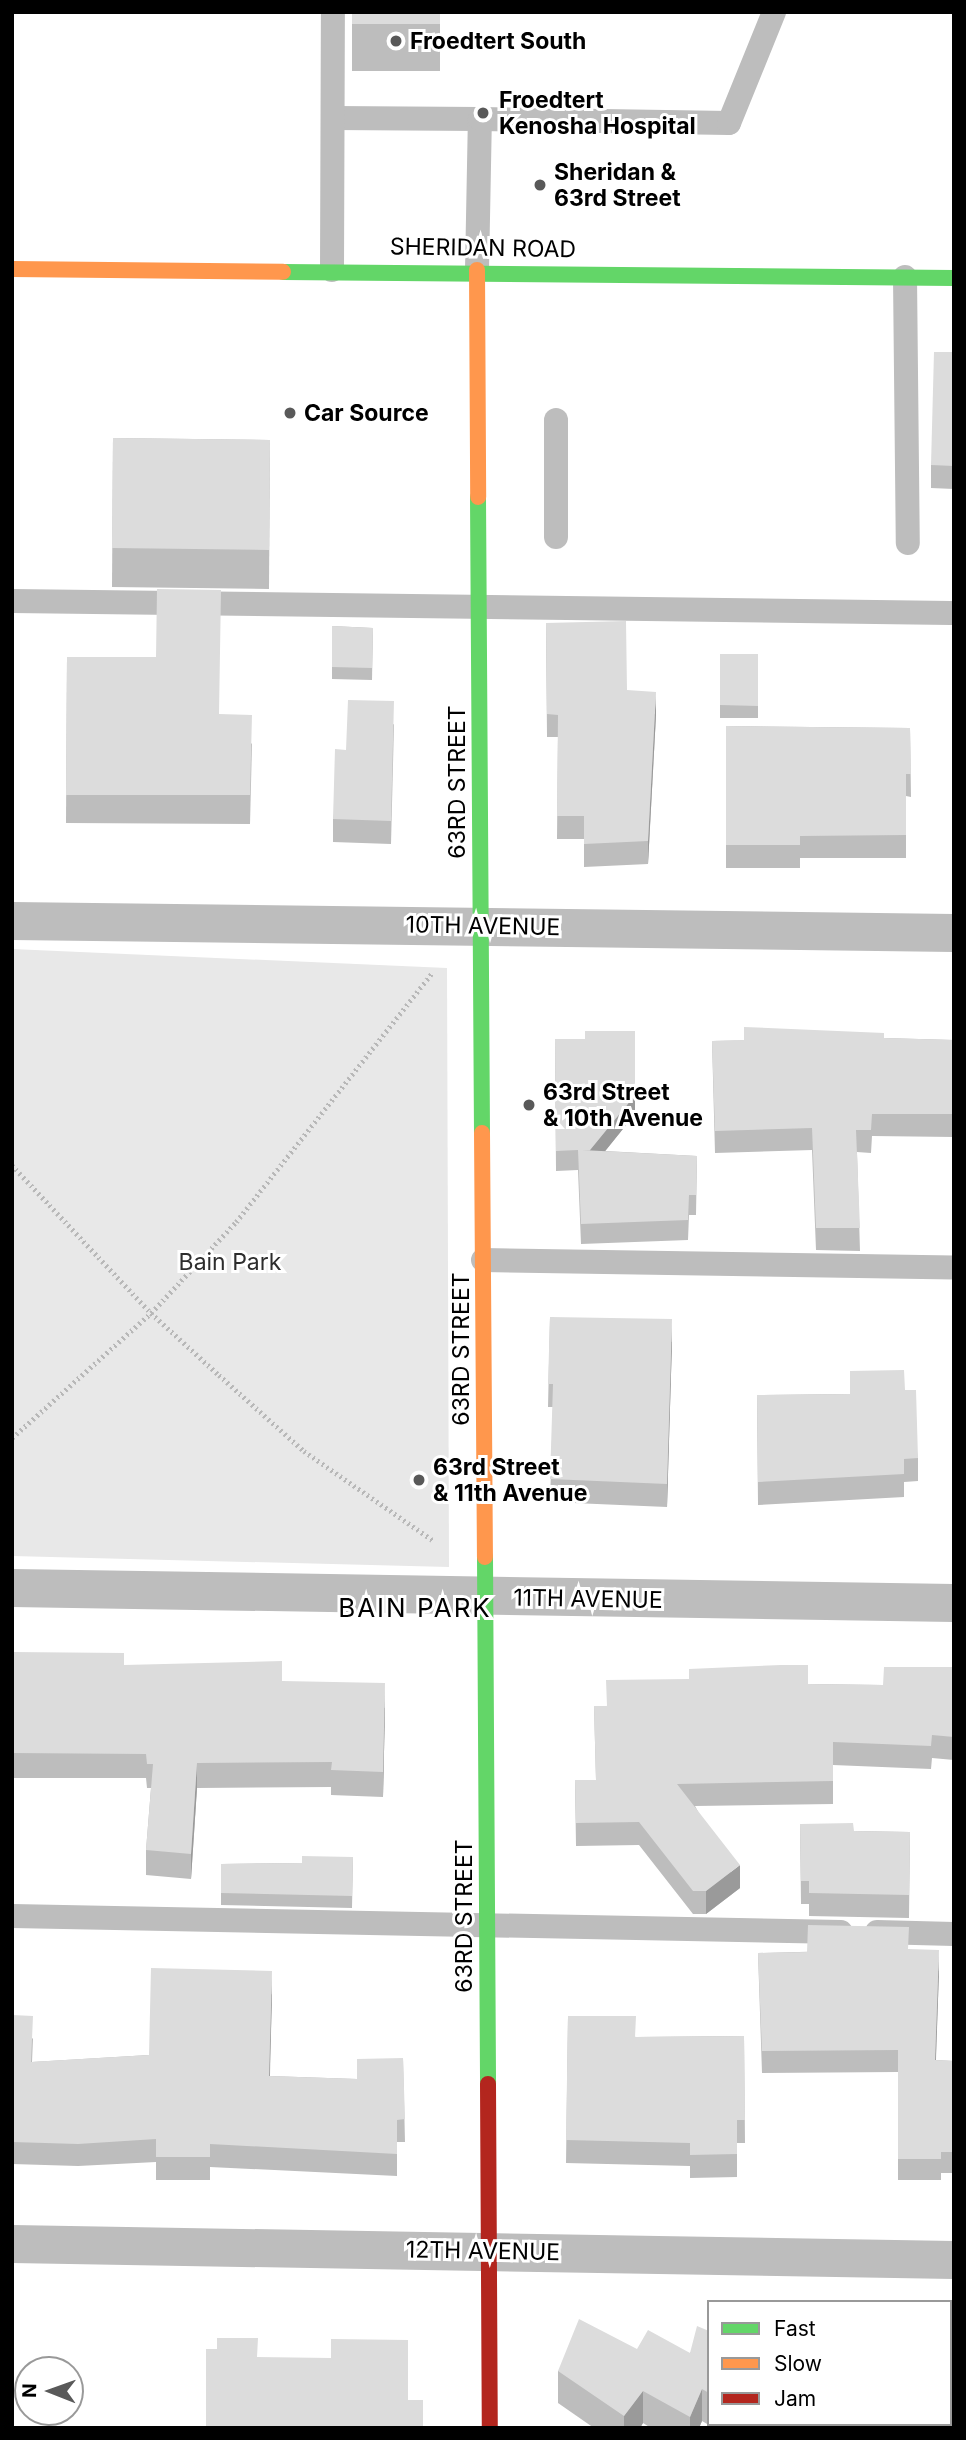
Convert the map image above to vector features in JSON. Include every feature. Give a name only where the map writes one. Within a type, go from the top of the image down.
[{"type":"main road","name":"SHERIDAN ROAD","points":[[12,269],[477,270],[954,278]]},
{"type":"main road","name":"63RD STREET","points":[[477,270],[490,2428]]},
{"type":"street","name":"10TH AVENUE","points":[[12,921],[954,933]]},
{"type":"street","name":"11TH AVENUE","points":[[12,1587],[954,1603]]},
{"type":"street","name":"12TH AVENUE","points":[[12,2244],[954,2260]]},
{"type":"lane","points":[[332,270],[333,12]]},
{"type":"lane","points":[[333,118],[729,123],[774,12]]},
{"type":"lane","points":[[477,270],[480,119]]},
{"type":"lane","points":[[905,277],[908,543]]},
{"type":"lane","points":[[556,420],[556,537]]},
{"type":"lane","points":[[12,601],[951,613]]},
{"type":"lane","points":[[483,1260],[954,1267]]},
{"type":"lane","points":[[12,1916],[954,1934]]},
{"type":"path","points":[[12,1438],[151,1313],[236,1223],[432,973]]},
{"type":"path","points":[[12,1165],[151,1313],[304,1451],[434,1541]]},
{"type":"green space","name":"Bain Park","points":[[12,949],[447,968],[449,1567],[12,1556]]},
{"type":"building","points":[[352,12],[440,12],[440,24],[352,24]]},
{"type":"building","points":[[934,352],[954,352],[954,466],[931,465]]},
{"type":"building","points":[[113,438],[270,440],[269,550],[112,548]]},
{"type":"building","points":[[157,589],[221,590],[219,714],[252,715],[250,795],[66,795],[67,657],[156,657]]},
{"type":"building","points":[[626,621],[627,690],[656,692],[648,841],[584,844],[584,816],[557,816],[558,715],[547,714],[546,623]]},
{"type":"building","points":[[332,626],[373,628],[372,668],[332,667]]},
{"type":"building","points":[[720,654],[758,654],[758,706],[720,705]]},
{"type":"building","points":[[348,700],[394,701],[391,821],[333,819],[335,749],[346,750]]},
{"type":"building","points":[[726,726],[910,728],[911,774],[906,774],[906,835],[800,836],[800,845],[726,845]]},
{"type":"building","points":[[744,1027],[884,1033],[884,1038],[954,1040],[954,1114],[872,1114],[871,1130],[856,1130],[860,1228],[816,1228],[812,1128],[715,1131],[712,1041],[744,1040]]},
{"type":"building","points":[[585,1031],[635,1031],[635,1095],[590,1150],[582,1150],[697,1156],[696,1195],[689,1195],[688,1220],[581,1224],[578,1150],[556,1151],[555,1039],[585,1039]]},
{"type":"building","points":[[550,1317],[672,1319],[667,1484],[550,1479],[553,1384],[548,1384]]},
{"type":"building","points":[[904,1370],[905,1390],[916,1390],[918,1458],[904,1459],[904,1474],[758,1482],[757,1395],[850,1394],[850,1371]]},
{"type":"building","points":[[12,1652],[124,1653],[124,1665],[282,1661],[282,1681],[385,1683],[383,1772],[331,1770],[332,1762],[197,1763],[191,1854],[146,1850],[153,1764],[147,1764],[146,1754],[12,1753]]},
{"type":"building","points":[[808,1665],[808,1684],[883,1685],[884,1667],[954,1667],[954,1737],[932,1735],[931,1746],[833,1742],[833,1781],[677,1784],[740,1865],[706,1891],[693,1891],[639,1822],[576,1823],[575,1780],[596,1780],[594,1706],[607,1706],[606,1680],[689,1679],[689,1669]]},
{"type":"building","points":[[853,1823],[854,1831],[910,1832],[909,1895],[809,1893],[809,1881],[801,1881],[800,1824]]},
{"type":"building","points":[[302,1856],[353,1857],[352,1896],[221,1893],[221,1864],[302,1863]]},
{"type":"building","points":[[808,1925],[909,1927],[908,1949],[939,1950],[935,2060],[954,2061],[954,2152],[941,2152],[941,2159],[898,2159],[898,2050],[762,2051],[758,1953],[807,1952]]},
{"type":"building","points":[[151,1968],[272,1971],[269,2076],[357,2079],[357,2059],[403,2058],[405,2119],[397,2120],[397,2154],[210,2144],[210,2157],[156,2157],[156,2139],[78,2144],[12,2142],[12,2015],[33,2016],[31,2062],[149,2055]]},
{"type":"building","points":[[568,2016],[636,2016],[635,2037],[744,2036],[745,2120],[737,2120],[737,2154],[690,2155],[690,2143],[566,2140]]},
{"type":"building","points":[[579,2319],[637,2349],[648,2330],[690,2353],[697,2326],[707,2330],[707,2392],[702,2389],[690,2417],[643,2391],[624,2416],[558,2371]]},
{"type":"building","points":[[217,2338],[258,2338],[257,2357],[331,2358],[331,2339],[408,2340],[408,2400],[423,2400],[423,2428],[206,2427],[206,2349],[217,2349]]},
{"type":"building","points":[[815,2426],[880,2426],[880,2428]]},
{"type":"traffic: fast","points":[[283,272],[954,278]]},
{"type":"traffic: fast","points":[[478,497],[482,1133]]},
{"type":"traffic: fast","points":[[485,1557],[488,2084]]},
{"type":"traffic: slow","points":[[12,269],[283,272]]},
{"type":"traffic: slow","points":[[477,270],[478,497]]},
{"type":"traffic: slow","points":[[482,1133],[485,1557]]},
{"type":"traffic: jam","points":[[488,2084],[490,2428]]},
{"type":"place","name":"Froedtert South","points":[[396,41]]},
{"type":"place","name":"Froedtert Kenosha Hospital","points":[[483,113]]},
{"type":"place","name":"Sheridan & 63rd Street","points":[[540,185]]},
{"type":"place","name":"Car Source","points":[[290,413]]},
{"type":"place","name":"63rd Street & 10th Avenue","points":[[529,1105]]},
{"type":"place","name":"63rd Street & 11th Avenue","points":[[419,1480]]},
{"type":"district","name":"BAIN PARK","points":[[415,1608]]}]
